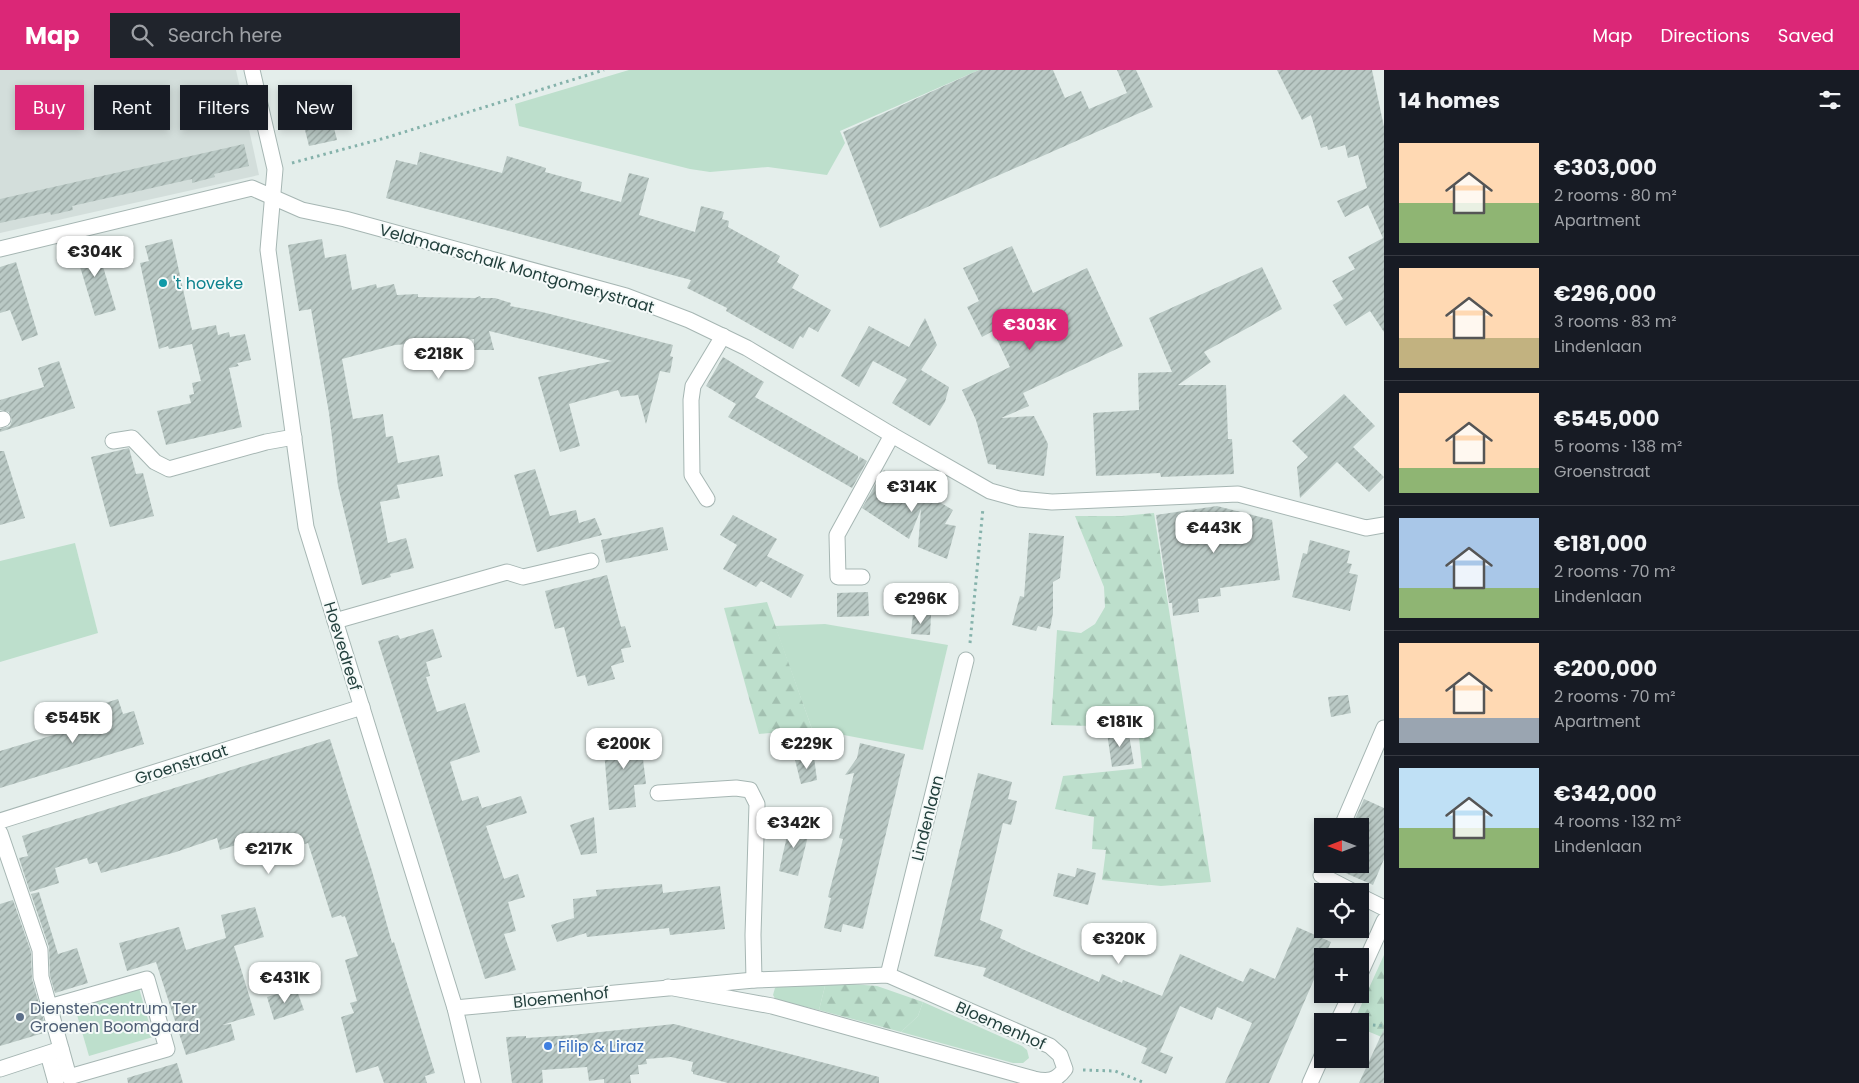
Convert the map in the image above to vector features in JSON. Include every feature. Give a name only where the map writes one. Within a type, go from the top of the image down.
[{"type":"street","name":"Hoevedreef","points":[[252,70],[274,169],[268,250],[306,527],[455,1008],[473,1083]]},
{"type":"street","name":"Veldmaarschalk Montgomerystraat","points":[[0,249],[252,188],[302,210],[345,219],[626,296],[689,320],[748,348],[892,435],[990,491],[1019,499],[1052,502],[1238,494],[1366,528],[1384,525]]},
{"type":"street","points":[[707,499],[692,475],[691,400],[693,386],[723,336]]},
{"type":"street","points":[[862,578],[838,578],[836,535],[892,435]]},
{"type":"street","points":[[112,441],[132,438],[155,462],[169,469],[266,442],[294,438]]},
{"type":"street","points":[[335,622],[507,572],[523,577],[591,561]]},
{"type":"street","name":"Lindenlaan","points":[[888,975],[966,660]]},
{"type":"street","name":"Groenstraat","points":[[0,821],[362,707]]},
{"type":"street","points":[[1345,818],[1384,728]]},
{"type":"street","points":[[658,793],[736,788],[750,790],[757,804],[753,936],[754,980]]},
{"type":"street","points":[[0,833],[40,950],[41,977],[50,1007],[56,1083]]},
{"type":"street","points":[[1322,873],[1321,876],[1335,883]]},
{"type":"street","points":[[1369,900],[1384,908]]},
{"type":"street","points":[[1369,954],[1384,921]]},
{"type":"street","name":"Bloemenhof","points":[[455,1008],[668,987],[754,980],[888,975],[1050,1046],[1060,1055],[1065,1069],[1060,1076],[1046,1081],[1040,1080],[772,1006],[668,987]]},
{"type":"street","points":[[50,1007],[147,979],[167,1049],[69,1077],[54,1052]]},
{"type":"street","points":[[0,1069],[54,1052]]},
{"type":"street","points":[[1310,1083],[1317,1068]]},
{"type":"path","points":[[274,169],[385,138],[604,70]]},
{"type":"path","points":[[966,660],[970,646],[984,505],[990,491]]},
{"type":"path","points":[[1369,1025],[1384,1026]]},
{"type":"path","points":[[1065,1069],[1115,1071],[1145,1083]]},
{"type":"shaded area","points":[[0,70],[236,70],[239,85],[180,85],[180,130],[249,130],[259,175],[0,233]]},
{"type":"green space","points":[[629,70],[979,70],[840,131],[845,143],[827,175],[768,167],[710,172],[690,169],[519,126],[515,104]]},
{"type":"green space","points":[[1154,513],[1211,882],[1161,886],[1102,880],[1106,850],[1092,849],[1094,817],[1055,809],[1063,776],[1142,768],[1138,727],[1051,725],[1057,630],[1081,633],[1095,624],[1105,607],[1104,587],[1075,516],[1122,516]]},
{"type":"green space","points":[[75,543],[98,633],[0,662],[0,561]]},
{"type":"green space","points":[[767,602],[812,729],[759,734],[724,608]]},
{"type":"green space","points":[[825,624],[948,645],[923,750],[812,729],[775,626]]},
{"type":"green space","points":[[1384,955],[1384,1038],[1369,1032],[1369,1013],[1358,1013],[1362,1003],[1369,1003],[1369,988]]},
{"type":"green space","points":[[826,982],[819,1010],[776,1000],[773,995],[775,988],[782,984]]},
{"type":"green space","points":[[826,982],[877,986],[923,1002],[918,1016],[901,1032],[819,1010]]},
{"type":"green space","points":[[139,988],[153,1037],[89,1056],[75,1008]]},
{"type":"green space","points":[[923,1002],[1022,1046],[1027,1050],[1029,1058],[1023,1063],[1013,1063],[901,1032],[918,1016]]},
{"type":"building","points":[[979,70],[1053,70],[1065,98],[1081,91],[1089,109],[1127,93],[1117,70],[1136,70],[1153,107],[880,228],[843,132]]},
{"type":"building","points":[[1277,70],[1372,70],[1384,127],[1384,332],[1370,311],[1346,326],[1333,305],[1343,299],[1332,281],[1355,269],[1348,257],[1383,238],[1368,205],[1345,217],[1337,201],[1367,188],[1358,155],[1348,158],[1345,145],[1328,150],[1327,146],[1321,148],[1311,115],[1302,120]]},
{"type":"building","points":[[305,130],[334,130],[337,140],[309,146]]},
{"type":"building","points":[[244,144],[249,166],[214,174],[215,177],[192,183],[192,179],[72,206],[73,210],[51,215],[50,212],[0,223],[0,199]]},
{"type":"building","points":[[420,152],[502,173],[507,156],[546,168],[545,172],[582,182],[580,191],[621,202],[629,173],[649,178],[639,215],[695,232],[701,206],[724,212],[722,219],[729,221],[728,227],[780,256],[777,262],[799,275],[792,288],[831,310],[818,332],[809,327],[803,338],[800,336],[793,349],[726,311],[727,308],[687,288],[691,280],[386,198],[396,160],[417,165]]},
{"type":"building","points":[[172,239],[192,330],[216,325],[218,335],[229,332],[230,337],[245,334],[251,360],[237,363],[239,366],[229,368],[242,427],[166,445],[157,411],[191,403],[189,395],[194,394],[192,383],[201,381],[192,344],[169,349],[168,346],[159,349],[140,263],[149,261],[145,246]]},
{"type":"building","points":[[322,239],[325,258],[346,254],[352,290],[376,284],[377,288],[394,284],[397,295],[418,294],[418,297],[475,298],[480,296],[481,298],[495,298],[511,303],[510,306],[542,312],[673,345],[670,356],[673,357],[670,373],[660,371],[646,424],[638,395],[621,397],[618,390],[569,404],[580,446],[560,452],[538,377],[612,361],[489,331],[494,350],[474,350],[474,339],[395,345],[342,359],[353,419],[383,414],[386,437],[393,436],[398,463],[439,455],[443,476],[397,485],[400,498],[380,502],[388,543],[406,538],[414,568],[390,574],[391,577],[362,585],[338,486],[329,413],[311,309],[299,311],[288,245]]},
{"type":"building","points":[[95,240],[116,310],[95,316],[74,247]]},
{"type":"building","points":[[1012,246],[1033,293],[1087,268],[1123,346],[1023,393],[1029,406],[1001,418],[1034,416],[1048,444],[1044,476],[996,469],[996,465],[988,464],[976,420],[962,390],[1010,367],[993,331],[982,337],[967,307],[979,301],[963,268]]},
{"type":"building","points":[[16,262],[38,335],[22,341],[10,310],[0,313],[0,267]]},
{"type":"building","points":[[1262,267],[1282,309],[1204,352],[1211,362],[1178,385],[1226,385],[1228,439],[1232,439],[1234,474],[1161,477],[1160,473],[1096,476],[1093,413],[1139,410],[1138,373],[1172,372],[1149,318]]},
{"type":"building","points":[[925,318],[937,345],[921,370],[949,387],[945,402],[930,426],[892,403],[907,379],[873,361],[859,387],[841,376],[869,326],[909,347]]},
{"type":"building","points":[[723,357],[764,382],[755,397],[858,456],[858,461],[860,457],[867,461],[852,488],[728,417],[736,404],[706,386]]},
{"type":"building","points":[[59,361],[75,408],[0,432],[0,429],[10,426],[12,420],[9,412],[0,410],[0,400],[44,387],[38,368]]},
{"type":"building","points":[[1344,394],[1375,426],[1353,447],[1384,477],[1369,492],[1337,462],[1300,498],[1297,467],[1308,457],[1292,441]]},
{"type":"building","points":[[129,448],[136,474],[143,473],[154,516],[110,527],[91,457]]},
{"type":"building","points":[[0,451],[4,451],[25,518],[0,525]]},
{"type":"building","points":[[535,469],[550,516],[576,510],[579,523],[595,518],[602,535],[537,552],[514,475]]},
{"type":"building","points":[[884,470],[953,510],[945,524],[956,526],[947,559],[918,547],[921,509],[909,539],[862,508]]},
{"type":"building","points":[[1217,506],[1272,520],[1280,580],[1220,588],[1221,596],[1198,599],[1199,612],[1173,616],[1172,603],[1169,603],[1156,515]]},
{"type":"building","points":[[733,515],[777,539],[767,556],[804,575],[791,598],[761,581],[756,587],[723,569],[737,545],[720,535]]},
{"type":"building","points":[[663,527],[668,550],[606,563],[601,540]]},
{"type":"building","points":[[1029,533],[1064,536],[1060,578],[1053,582],[1053,613],[1050,629],[1038,626],[1036,631],[1012,625],[1020,596],[1024,597]]},
{"type":"building","points":[[1310,540],[1350,551],[1347,563],[1352,564],[1349,573],[1358,575],[1350,611],[1292,597],[1303,553],[1307,554]]},
{"type":"building","points":[[607,575],[621,627],[625,626],[631,647],[621,649],[624,662],[611,666],[615,679],[588,686],[585,675],[577,677],[564,627],[555,629],[545,591]]},
{"type":"building","points":[[868,592],[869,616],[837,617],[837,593]]},
{"type":"building","points":[[913,614],[931,615],[930,635],[911,634]]},
{"type":"building","points":[[433,629],[442,657],[426,662],[430,676],[426,677],[437,712],[465,703],[480,752],[450,762],[462,801],[478,796],[482,808],[521,796],[527,813],[486,826],[504,879],[518,874],[525,897],[508,902],[516,931],[504,934],[516,970],[485,979],[378,641],[398,635],[400,639]]},
{"type":"building","points":[[1348,695],[1351,713],[1331,717],[1328,697]]},
{"type":"building","points":[[118,699],[123,714],[134,711],[144,744],[0,788],[0,751],[57,734],[56,729],[72,724],[69,714]]},
{"type":"building","points":[[1128,729],[1134,764],[1112,767],[1107,733]]},
{"type":"building","points":[[640,734],[646,784],[634,785],[636,807],[609,810],[603,739]]},
{"type":"building","points":[[330,739],[372,871],[392,943],[394,942],[435,1073],[425,1076],[427,1083],[384,1083],[378,1066],[356,1073],[341,1017],[354,1013],[350,1003],[357,1001],[345,960],[358,956],[345,916],[342,917],[341,915],[332,918],[308,843],[295,847],[292,841],[275,846],[271,834],[220,850],[217,838],[176,852],[101,873],[97,862],[89,864],[87,858],[55,868],[59,883],[30,892],[19,858],[28,856],[22,836]]},
{"type":"building","points":[[860,743],[905,754],[863,929],[843,924],[841,932],[824,928],[831,898],[828,897],[843,839],[839,838],[854,773],[845,775],[857,758]]},
{"type":"building","points":[[814,757],[817,780],[801,784],[795,760]]},
{"type":"building","points":[[978,773],[1012,782],[1008,799],[1017,801],[1011,825],[1003,823],[980,920],[1003,930],[1000,938],[1022,949],[1099,982],[1102,974],[1122,983],[1123,980],[1162,996],[1180,954],[1243,982],[1250,968],[1275,979],[1297,927],[1314,934],[1314,938],[1322,938],[1331,942],[1328,948],[1314,948],[1314,979],[1269,1083],[1225,1083],[1252,1023],[1217,1007],[1212,1020],[1180,1006],[1160,1052],[1173,1057],[1166,1074],[1141,1063],[1147,1048],[983,976],[986,968],[934,956]]},
{"type":"building","points":[[1364,799],[1384,808],[1384,859],[1373,885],[1345,873],[1369,873],[1369,818],[1356,818]]},
{"type":"building","points":[[594,817],[597,853],[581,855],[570,825]]},
{"type":"building","points":[[790,823],[810,828],[798,876],[779,871]]},
{"type":"building","points":[[1077,868],[1096,873],[1088,905],[1053,896],[1058,873],[1075,877]]},
{"type":"building","points":[[662,884],[663,893],[720,886],[725,929],[670,935],[669,928],[587,937],[586,933],[557,942],[551,925],[574,918],[573,899],[597,896],[596,890]]},
{"type":"building","points":[[39,892],[58,954],[77,948],[88,983],[55,993],[50,976],[49,947],[31,894]]},
{"type":"building","points":[[13,900],[31,952],[32,979],[47,1032],[0,1046],[0,904]]},
{"type":"building","points":[[255,907],[264,937],[234,946],[255,1015],[222,1025],[231,1024],[235,1040],[186,1055],[156,962],[127,971],[119,943],[179,927],[186,950],[226,938],[221,915]]},
{"type":"building","points":[[296,988],[304,1010],[274,1020],[267,997]]},
{"type":"building","points":[[674,1024],[879,1077],[879,1083],[728,1083],[693,1074],[691,1071],[693,1062],[671,1057],[646,1059],[647,1064],[638,1065],[639,1074],[630,1075],[631,1083],[604,1083],[604,1079],[589,1081],[587,1067],[542,1070],[543,1083],[512,1083],[506,1037],[526,1036],[526,1038],[573,1035]]},
{"type":"building","points":[[1384,1029],[1384,1083],[1359,1083],[1366,1068],[1369,1068],[1369,1061]]},
{"type":"building","points":[[177,1063],[183,1083],[128,1083],[127,1078]]},
{"type":"place","name":"'t hoveke","points":[[163,283]]},
{"type":"place","name":"Dienstencentrum Ter Groenen Boomgaard","points":[[20,1017]]},
{"type":"place","name":"Filip & Liraz","points":[[548,1046]]}]
